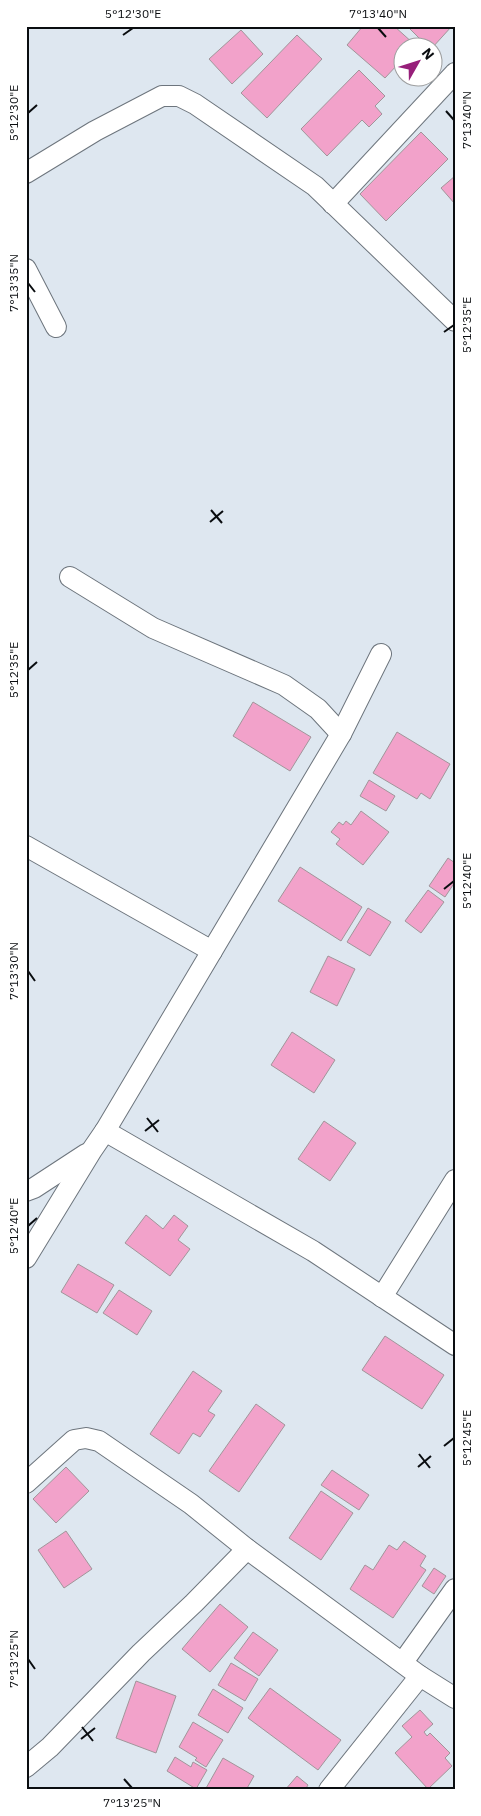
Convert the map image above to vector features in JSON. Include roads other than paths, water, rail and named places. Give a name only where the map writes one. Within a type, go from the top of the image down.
[{"type":"street","points":[[333,204],[455,73]]},
{"type":"street","points":[[26,174],[95,131],[162,96],[179,96],[195,104],[315,186],[455,321]]},
{"type":"street","points":[[26,269],[56,327]]},
{"type":"street","points":[[70,576],[154,628],[284,686],[318,709],[340,734]]},
{"type":"street","points":[[26,1258],[105,1131],[340,734],[381,654]]},
{"type":"street","points":[[26,846],[212,950]]},
{"type":"street","points":[[105,1131],[313,1251],[455,1346]]},
{"type":"street","points":[[26,1191],[34,1188],[92,1150]]},
{"type":"street","points":[[382,1297],[455,1180]]},
{"type":"street","points":[[26,1483],[74,1440],[86,1438],[99,1441],[191,1504],[247,1549],[420,1676],[455,1698]]},
{"type":"street","points":[[26,1768],[50,1747],[141,1653],[247,1549]]},
{"type":"street","points":[[403,1662],[455,1590]]},
{"type":"street","points":[[329,1790],[420,1676]]}]
